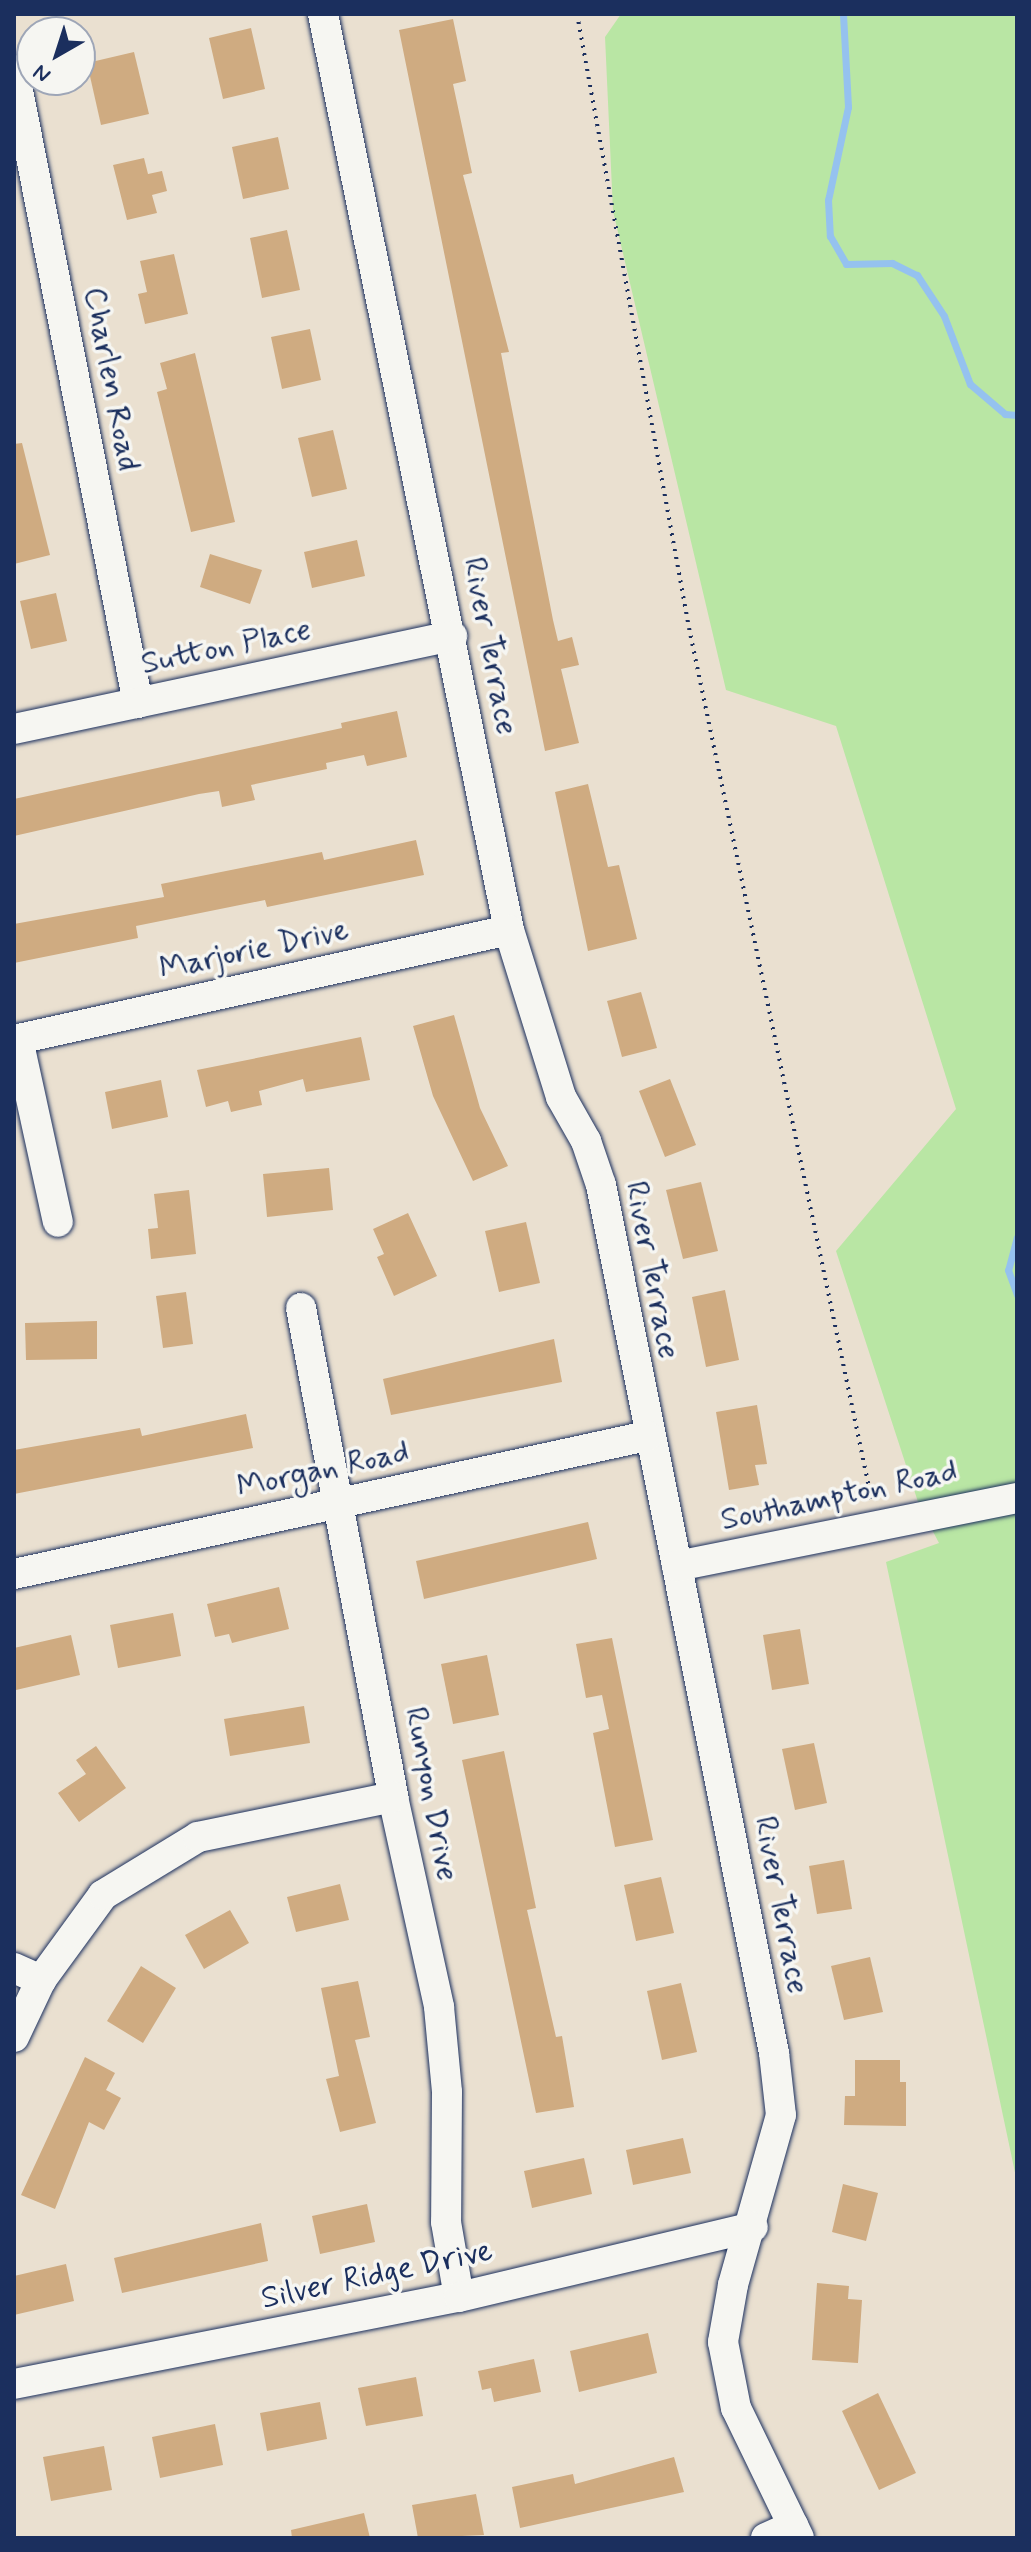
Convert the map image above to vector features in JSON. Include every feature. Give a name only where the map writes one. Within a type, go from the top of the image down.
[{"type":"street","name":"River Terrace","points":[[323,14],[452,636],[509,930],[561,1097],[586,1141],[601,1185],[647,1436],[677,1566],[774,2053],[781,2115],[753,2227],[733,2285],[723,2342],[736,2408],[786,2534]]},
{"type":"street","name":"Charlen Road","points":[[14,70],[138,703]]},
{"type":"street","name":"Sutton Place","points":[[14,729],[452,636]]},
{"type":"street","name":"Marjorie Drive","points":[[16,1039],[509,930]]},
{"type":"street","points":[[16,1039],[58,1222]]},
{"type":"street","name":"Runyon Drive","points":[[301,1308],[393,1797],[439,2007],[447,2092],[446,2222],[459,2297]]},
{"type":"street","name":"Morgan Road","points":[[14,1574],[647,1436]]},
{"type":"street","name":"Southampton Road","points":[[677,1566],[1017,1498]]},
{"type":"street","points":[[14,2037],[28,1974],[103,1895],[198,1837],[393,1797]]},
{"type":"street","name":"Silver Ridge Drive","points":[[14,2384],[459,2297],[753,2227]]},
{"type":"path","points":[[577,14],[689,628],[877,1524]]},
{"type":"green space","points":[[621,14],[1017,14],[1017,2182],[886,1562],[939,1543],[919,1505],[836,1251],[956,1109],[836,726],[726,690],[613,211],[605,37]]},
{"type":"building","points":[[453,19],[466,81],[453,84],[472,173],[463,175],[509,352],[501,353],[553,620],[558,641],[572,637],[579,665],[561,669],[579,743],[545,751],[399,30]]},
{"type":"building","points":[[251,28],[265,89],[223,99],[209,38]]},
{"type":"building","points":[[134,52],[149,114],[101,125],[94,96],[96,61]]},
{"type":"building","points":[[278,137],[289,189],[243,199],[232,147]]},
{"type":"building","points":[[144,158],[148,174],[162,171],[167,191],[152,195],[157,213],[127,220],[113,165]]},
{"type":"building","points":[[287,230],[300,290],[262,298],[250,238]]},
{"type":"building","points":[[174,254],[188,314],[145,324],[138,294],[147,292],[140,261]]},
{"type":"building","points":[[310,329],[321,380],[282,389],[271,337]]},
{"type":"building","points":[[195,353],[235,522],[191,532],[157,392],[167,389],[160,363]]},
{"type":"building","points":[[333,430],[347,489],[312,497],[298,438]]},
{"type":"building","points":[[22,443],[50,555],[14,564],[14,444]]},
{"type":"building","points":[[357,540],[365,576],[312,588],[304,552]]},
{"type":"building","points":[[210,554],[262,570],[250,604],[200,587]]},
{"type":"building","points":[[56,593],[67,641],[31,649],[20,601]]},
{"type":"building","points":[[397,711],[407,757],[367,766],[364,755],[326,763],[327,769],[251,785],[255,800],[222,807],[219,791],[14,836],[14,799],[342,728],[341,723]]},
{"type":"building","points":[[588,784],[608,867],[619,865],[637,939],[588,951],[555,792]]},
{"type":"building","points":[[416,840],[424,875],[267,907],[265,900],[136,926],[138,938],[14,963],[14,924],[164,897],[161,884],[322,852],[324,860]]},
{"type":"building","points":[[641,992],[657,1048],[622,1057],[607,1001]]},
{"type":"building","points":[[454,1015],[480,1108],[508,1166],[473,1181],[433,1096],[413,1026]]},
{"type":"building","points":[[361,1037],[370,1080],[306,1092],[303,1079],[259,1091],[262,1105],[231,1112],[228,1101],[206,1107],[197,1070]]},
{"type":"building","points":[[670,1079],[696,1145],[665,1157],[639,1091]]},
{"type":"building","points":[[161,1080],[168,1117],[112,1129],[105,1092]]},
{"type":"building","points":[[329,1168],[333,1210],[267,1217],[263,1174]]},
{"type":"building","points":[[701,1182],[718,1251],[683,1259],[666,1190]]},
{"type":"building","points":[[189,1190],[196,1254],[151,1259],[148,1229],[158,1228],[154,1194]]},
{"type":"building","points":[[408,1213],[437,1276],[394,1296],[377,1257],[384,1254],[373,1229]]},
{"type":"building","points":[[526,1222],[540,1283],[499,1292],[485,1231]]},
{"type":"building","points":[[725,1290],[739,1360],[706,1367],[692,1297]]},
{"type":"building","points":[[186,1292],[193,1344],[163,1348],[156,1296]]},
{"type":"building","points":[[97,1321],[97,1359],[26,1360],[25,1323]]},
{"type":"building","points":[[554,1339],[562,1382],[391,1415],[383,1379]]},
{"type":"building","points":[[757,1405],[767,1464],[755,1465],[759,1485],[729,1490],[716,1412]]},
{"type":"building","points":[[246,1414],[253,1448],[14,1494],[14,1450],[140,1428],[142,1436]]},
{"type":"building","points":[[588,1522],[597,1559],[424,1599],[416,1561]]},
{"type":"building","points":[[279,1587],[289,1629],[232,1643],[229,1634],[215,1637],[207,1604]]},
{"type":"building","points":[[173,1613],[181,1656],[118,1668],[110,1625]]},
{"type":"building","points":[[800,1629],[809,1684],[772,1690],[763,1635]]},
{"type":"building","points":[[71,1635],[80,1675],[16,1690],[14,1648]]},
{"type":"building","points":[[612,1638],[653,1840],[615,1847],[593,1733],[609,1729],[602,1695],[586,1698],[576,1644]]},
{"type":"building","points":[[487,1655],[499,1715],[453,1724],[441,1664]]},
{"type":"building","points":[[304,1706],[310,1743],[230,1756],[224,1719]]},
{"type":"building","points":[[814,1743],[827,1803],[795,1810],[782,1749]]},
{"type":"building","points":[[96,1746],[126,1788],[79,1822],[58,1793],[86,1774],[76,1760]]},
{"type":"building","points":[[504,1751],[536,1908],[527,1910],[556,2037],[562,2036],[574,2107],[536,2113],[462,1760]]},
{"type":"building","points":[[844,1860],[852,1909],[817,1914],[809,1866]]},
{"type":"building","points":[[661,1877],[674,1933],[636,1941],[624,1885]]},
{"type":"building","points":[[340,1884],[349,1920],[296,1932],[287,1897]]},
{"type":"building","points":[[230,1910],[249,1943],[204,1969],[185,1935]]},
{"type":"building","points":[[870,1957],[883,2012],[844,2020],[831,1966]]},
{"type":"building","points":[[141,1966],[176,1988],[143,2043],[107,2021]]},
{"type":"building","points":[[358,1981],[370,2037],[355,2040],[376,2123],[340,2132],[326,2079],[339,2076],[321,1988]]},
{"type":"building","points":[[681,1983],[697,2052],[662,2060],[647,1991]]},
{"type":"building","points":[[85,2057],[115,2073],[106,2090],[121,2098],[104,2130],[89,2122],[55,2209],[21,2195]]},
{"type":"building","points":[[855,2060],[900,2060],[900,2082],[906,2082],[906,2126],[844,2125],[845,2096],[855,2096]]},
{"type":"building","points":[[683,2138],[691,2173],[633,2185],[626,2150]]},
{"type":"building","points":[[584,2158],[592,2194],[532,2208],[524,2171]]},
{"type":"building","points":[[843,2184],[878,2193],[866,2241],[832,2232]]},
{"type":"building","points":[[367,2204],[375,2242],[320,2254],[312,2216]]},
{"type":"building","points":[[261,2223],[268,2261],[122,2293],[114,2258]]},
{"type":"building","points":[[66,2264],[74,2301],[14,2315],[14,2276]]},
{"type":"building","points":[[817,2283],[849,2286],[848,2299],[862,2300],[858,2363],[812,2360]]},
{"type":"building","points":[[648,2333],[657,2373],[579,2392],[570,2351]]},
{"type":"building","points":[[534,2359],[541,2392],[494,2402],[491,2388],[482,2390],[478,2371]]},
{"type":"building","points":[[416,2377],[423,2416],[366,2426],[358,2388]]},
{"type":"building","points":[[878,2393],[916,2473],[879,2490],[842,2411]]},
{"type":"building","points":[[320,2402],[327,2439],[267,2451],[260,2413]]},
{"type":"building","points":[[215,2424],[223,2465],[160,2478],[152,2437]]},
{"type":"building","points":[[104,2446],[112,2490],[51,2501],[43,2457]]},
{"type":"building","points":[[674,2457],[684,2492],[520,2528],[512,2487],[573,2474],[575,2484]]},
{"type":"building","points":[[476,2494],[484,2535],[418,2538],[412,2505]]},
{"type":"building","points":[[364,2513],[370,2538],[292,2538],[291,2530]]},
{"type":"waterway","points":[[843,14],[848,107],[828,200],[830,236],[846,264],[892,263],[917,275],[944,316],[970,384],[1005,414],[1017,415]]},
{"type":"waterway","points":[[1017,1237],[1008,1270],[1017,1295]]}]
